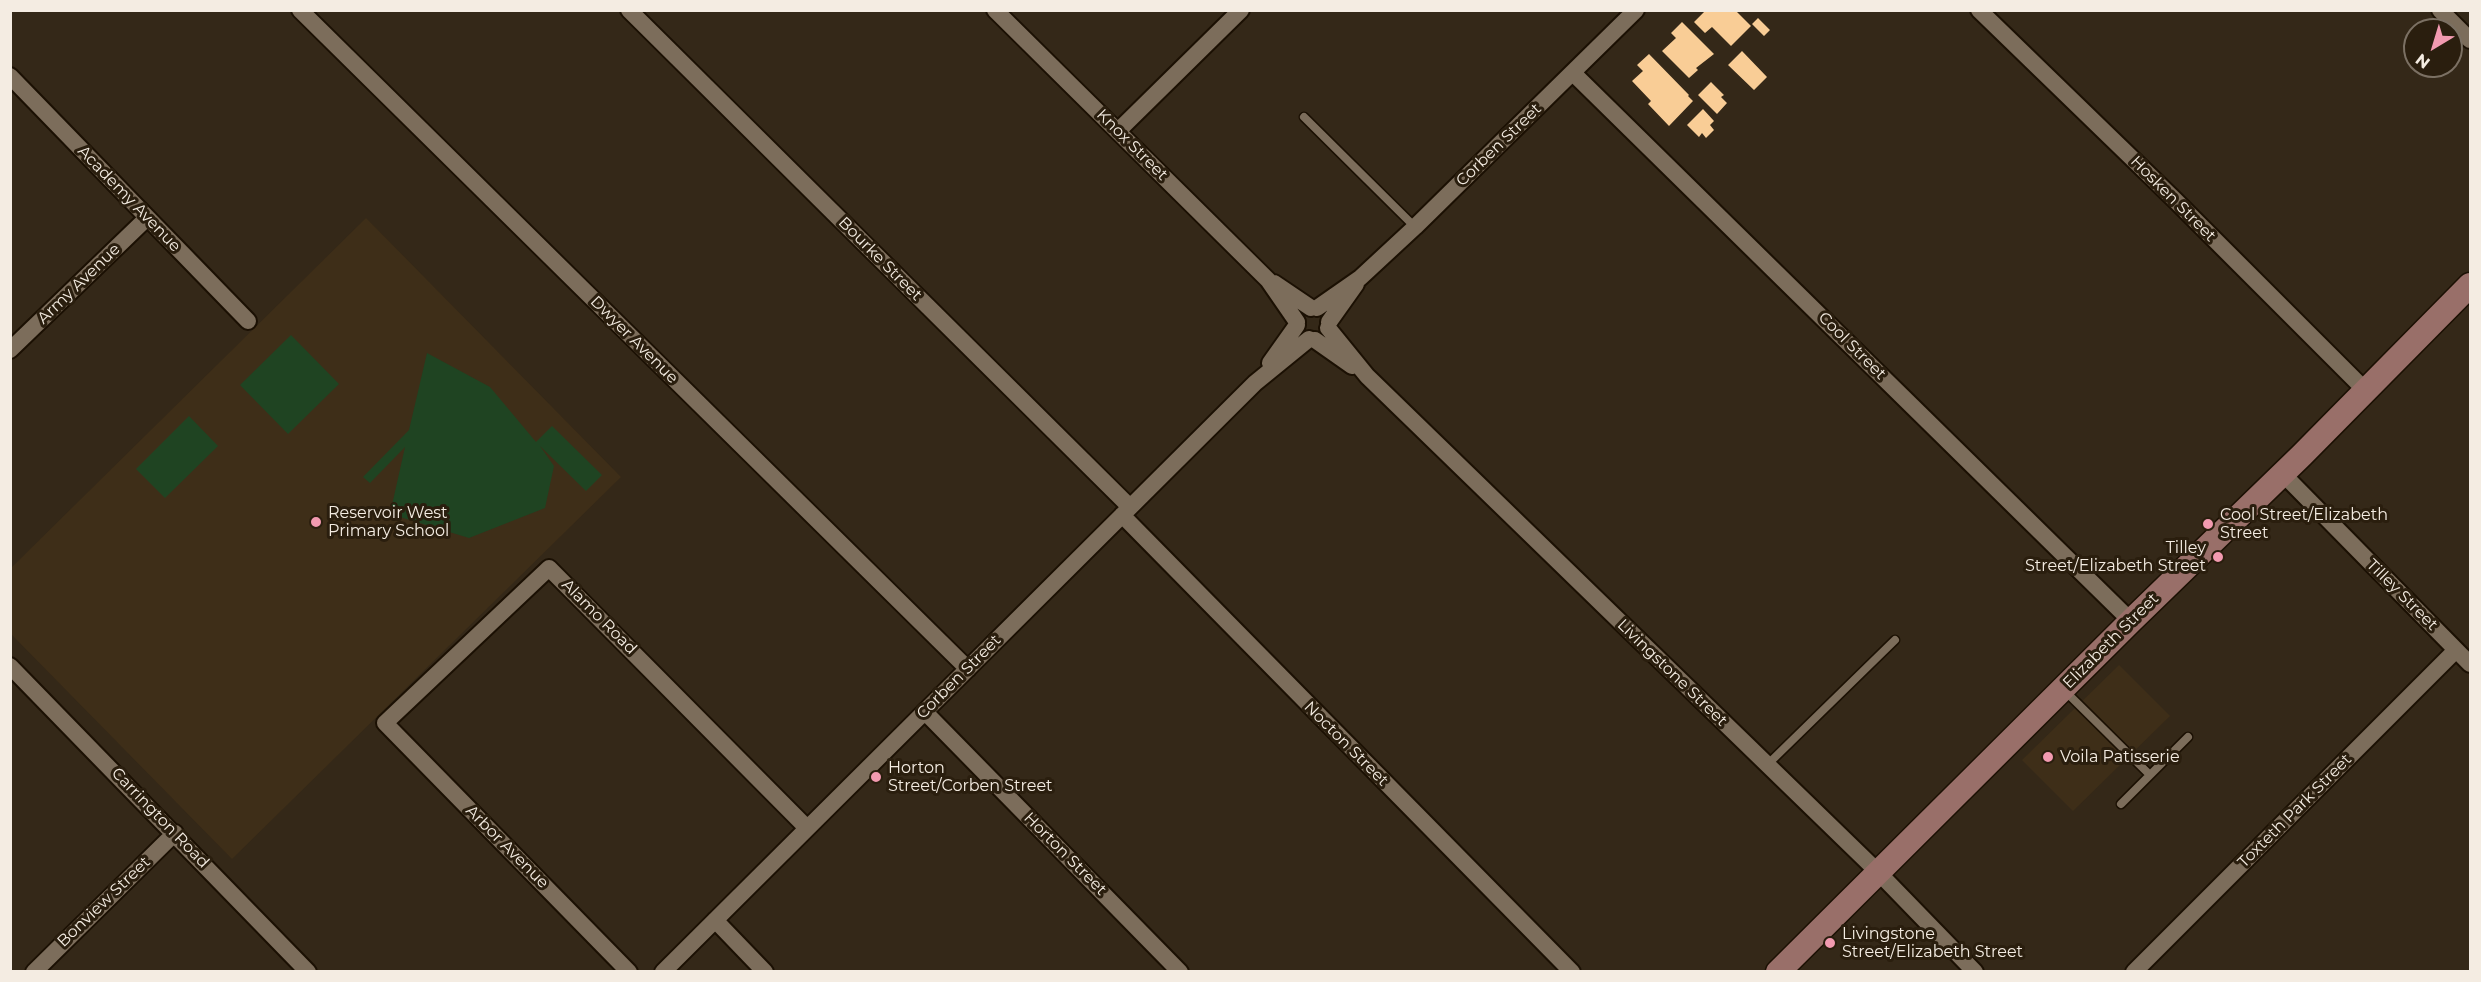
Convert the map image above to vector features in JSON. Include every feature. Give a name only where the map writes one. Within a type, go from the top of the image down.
[{"type":"street","name":"Dwyer Avenue","points":[[300,10],[968,669]]},
{"type":"street","name":"Bourke Street","points":[[629,10],[1126,511]]},
{"type":"street","name":"Knox Street","points":[[995,10],[1268,280],[1297,323]]},
{"type":"street","points":[[1118,131],[1241,10]]},
{"type":"street","name":"Corben Street","points":[[1314,308],[1360,278],[1636,10]]},
{"type":"street","name":"Hosken Street","points":[[1979,10],[2174,199],[2365,390]]},
{"type":"street","points":[[2440,10],[2470,40]]},
{"type":"street","name":"Cool Street","points":[[1573,73],[2131,621]]},
{"type":"street","name":"Academy Avenue","points":[[10,76],[248,321]]},
{"type":"street","name":"Army Avenue","points":[[10,350],[147,218]]},
{"type":"street","name":"Corben Street","points":[[1329,325],[1360,278]]},
{"type":"street","name":"Knox Street","points":[[1268,280],[1314,308]]},
{"type":"street","name":"Elizabeth Street","points":[[1778,972],[2063,688],[2283,474],[2365,390],[2466,297]]},
{"type":"street","points":[[1314,308],[1325,313],[1329,325],[1323,337],[1312,340],[1301,334],[1297,323],[1302,313],[1314,308]]},
{"type":"street","name":"Corben Street","points":[[1255,383],[1297,323]]},
{"type":"street","name":"Livingstone Street","points":[[1329,325],[1367,376],[1879,873],[1975,972]]},
{"type":"street","name":"Corben Street","points":[[663,972],[1255,383],[1312,340]]},
{"type":"street","name":"Livingstone Street","points":[[1312,340],[1367,376]]},
{"type":"street","name":"Tilley Street","points":[[2283,474],[2470,664]]},
{"type":"street","name":"Nocton Street","points":[[1126,511],[1572,972]]},
{"type":"street","name":"Alamo Road","points":[[385,723],[549,568],[807,828]]},
{"type":"street","name":"Toxteth Park Street","points":[[2134,972],[2456,650]]},
{"type":"street","name":"Carrington Road","points":[[10,666],[308,972]]},
{"type":"street","name":"Horton Street","points":[[925,712],[1180,972]]},
{"type":"street","name":"Arbor Avenue","points":[[385,723],[629,972]]},
{"type":"street","name":"Bonview Street","points":[[34,972],[175,833]]},
{"type":"street","points":[[715,920],[765,972]]},
{"type":"lane","points":[[1304,117],[1416,226]]},
{"type":"lane","points":[[1767,765],[1895,640]]},
{"type":"lane","points":[[2063,688],[2150,775]]},
{"type":"lane","points":[[2121,804],[2188,737]]},
{"type":"shaded area","name":"Reservoir West Primary School","points":[[366,218],[621,477],[232,859],[11,634],[11,568]]},
{"type":"shaded area","points":[[2119,665],[2170,716],[2073,811],[2022,760]]},
{"type":"green space","points":[[291,335],[339,384],[288,434],[240,385]]},
{"type":"green space","points":[[427,353],[490,387],[536,442],[552,426],[602,475],[586,491],[540,446],[554,466],[545,508],[469,538],[390,514],[405,447],[370,483],[363,477],[409,430]]},
{"type":"green space","points":[[189,416],[218,446],[165,498],[136,469]]},
{"type":"building","points":[[1706,10],[1735,10],[1751,26],[1731,46],[1712,27],[1705,33],[1694,22]]},
{"type":"building","points":[[1758,18],[1770,30],[1764,36],[1752,24]]},
{"type":"building","points":[[1682,22],[1714,54],[1696,68],[1698,70],[1689,78],[1662,51],[1676,38],[1671,33]]},
{"type":"building","points":[[1742,51],[1767,77],[1754,90],[1728,65]]},
{"type":"building","points":[[1649,54],[1693,101],[1669,126],[1648,104],[1651,101],[1632,81],[1643,71],[1637,65]]},
{"type":"building","points":[[1711,82],[1724,95],[1721,97],[1727,103],[1717,114],[1698,95]]},
{"type":"building","points":[[1703,109],[1714,121],[1710,125],[1714,130],[1706,138],[1702,133],[1699,137],[1687,125]]},
{"type":"place","name":"Reservoir West Primary School","points":[[316,522]]},
{"type":"place","name":"Cool Street/Elizabeth Street","points":[[2208,524]]},
{"type":"place","name":"Tilley Street/Elizabeth Street","points":[[2218,557]]},
{"type":"place","name":"Voila Patisserie","points":[[2048,757]]},
{"type":"place","name":"Horton Street/Corben Street","points":[[876,777]]},
{"type":"place","name":"Livingstone Street/Elizabeth Street","points":[[1830,943]]}]
